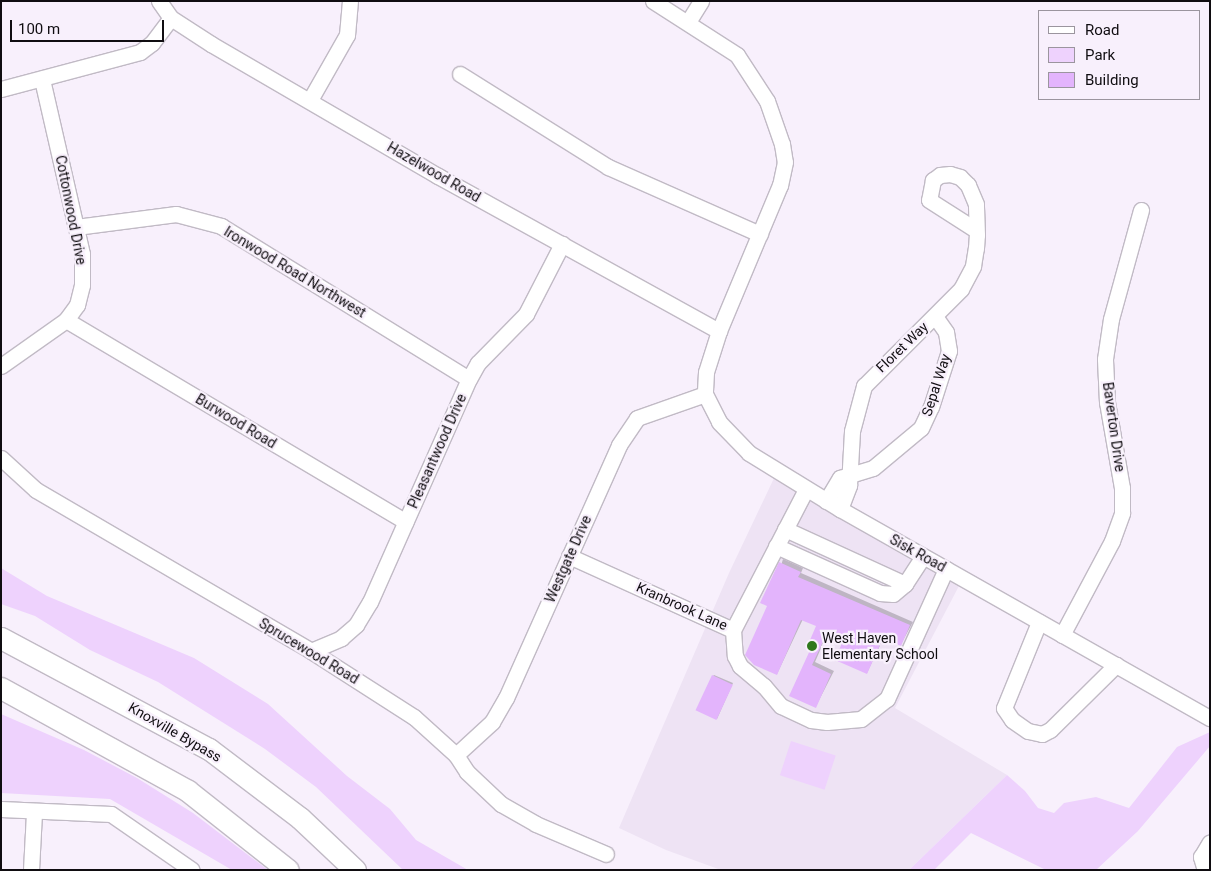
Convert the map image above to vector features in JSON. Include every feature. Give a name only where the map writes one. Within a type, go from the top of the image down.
[{"type":"highway","name":"Knoxville Bypass","points":[[1,638],[209,749],[300,818],[355,870]]},
{"type":"highway","points":[[1,688],[188,791],[288,870]]},
{"type":"street","name":"Hazelwood Road","points":[[159,1],[171,18],[310,100],[719,331]]},
{"type":"street","points":[[310,100],[347,35],[350,1]]},
{"type":"street","points":[[653,1],[737,55],[754,76],[777,121],[785,162],[780,184],[719,331],[706,372],[705,394]]},
{"type":"street","points":[[688,22],[701,1]]},
{"type":"street","points":[[1,89],[140,52],[152,43],[171,18]]},
{"type":"street","points":[[460,74],[608,167],[760,234]]},
{"type":"street","name":"Cottonwood Drive","points":[[1,366],[66,320],[77,305],[83,278],[76,226],[42,79]]},
{"type":"street","name":"Baverton Drive","points":[[1062,635],[1112,541],[1122,513],[1122,488],[1107,402],[1105,359],[1111,319],[1141,210]]},
{"type":"street","name":"Ironwood Road Northwest","points":[[76,226],[176,214],[221,226],[469,379]]},
{"type":"street","name":"Floret Way","points":[[840,509],[849,485],[847,475],[857,404],[864,386],[961,289],[973,266],[976,230]]},
{"type":"street","name":"Pleasantwood Drive","points":[[311,651],[341,638],[356,625],[370,602],[469,379],[478,363],[526,314],[562,244]]},
{"type":"street","name":"Sepal Way","points":[[847,475],[873,468],[921,428],[932,407],[948,351],[946,332],[934,316]]},
{"type":"street","name":"Burwood Road","points":[[66,320],[406,522]]},
{"type":"street","name":"Sisk Road","points":[[705,394],[720,422],[749,453],[826,501],[1210,718]]},
{"type":"street","name":"Westgate Drive","points":[[456,755],[492,722],[506,698],[618,445],[637,418],[705,394]]},
{"type":"street","name":"Sprucewood Road","points":[[1,458],[36,490],[311,651],[414,717],[456,755],[467,772],[501,804],[536,824],[606,854]]},
{"type":"street","points":[[826,501],[840,478],[847,475]]},
{"type":"street","name":"Kranbrook Lane","points":[[569,556],[733,630],[806,489]]},
{"type":"street","points":[[785,529],[905,584]]},
{"type":"street","points":[[776,546],[880,593],[893,594],[905,584],[923,556]]},
{"type":"street","points":[[733,630],[735,656],[740,666],[764,686],[781,706],[811,720],[827,722],[860,719],[887,698],[946,569]]},
{"type":"street","points":[[1039,622],[1004,708],[1012,720],[1023,728],[1036,734],[1050,730],[1116,665]]},
{"type":"street","points":[[1,809],[111,814],[192,870]]},
{"type":"street","points":[[31,870],[34,812]]},
{"type":"street","points":[[1205,870],[1201,857],[1210,842]]},
{"type":"shaded area","name":"West Haven Elementary School","points":[[775,476],[815,503],[960,584],[895,708],[1007,775],[909,870],[721,870],[666,850],[619,828],[729,573]]},
{"type":"green space","points":[[1,568],[47,596],[194,658],[268,704],[347,776],[390,809],[416,840],[468,870],[403,870],[316,787],[265,749],[158,682],[90,650],[35,616],[1,604]]},
{"type":"green space","points":[[1,714],[84,750],[137,778],[193,813],[268,870],[232,870],[110,799],[1,793]]},
{"type":"green space","points":[[1210,732],[1210,746],[1138,831],[1096,870],[1046,870],[971,833],[934,870],[909,870],[1007,775],[1025,791],[1038,808],[1054,813],[1064,803],[1096,797],[1129,808],[1177,747]]},
{"type":"green space","points":[[791,741],[836,756],[825,790],[780,775]]},
{"type":"building","name":"West Haven Elementary School","points":[[779,562],[801,572],[798,577],[910,625],[901,646],[883,638],[867,674],[835,660],[844,638],[828,631],[812,665],[831,674],[816,708],[789,696],[811,648],[807,647],[816,626],[801,620],[777,675],[754,665],[745,655],[767,606],[760,603]]},
{"type":"building","points":[[712,675],[733,685],[716,720],[696,710]]},
{"type":"place","name":"West Haven Elementary School","points":[[812,646]]}]
